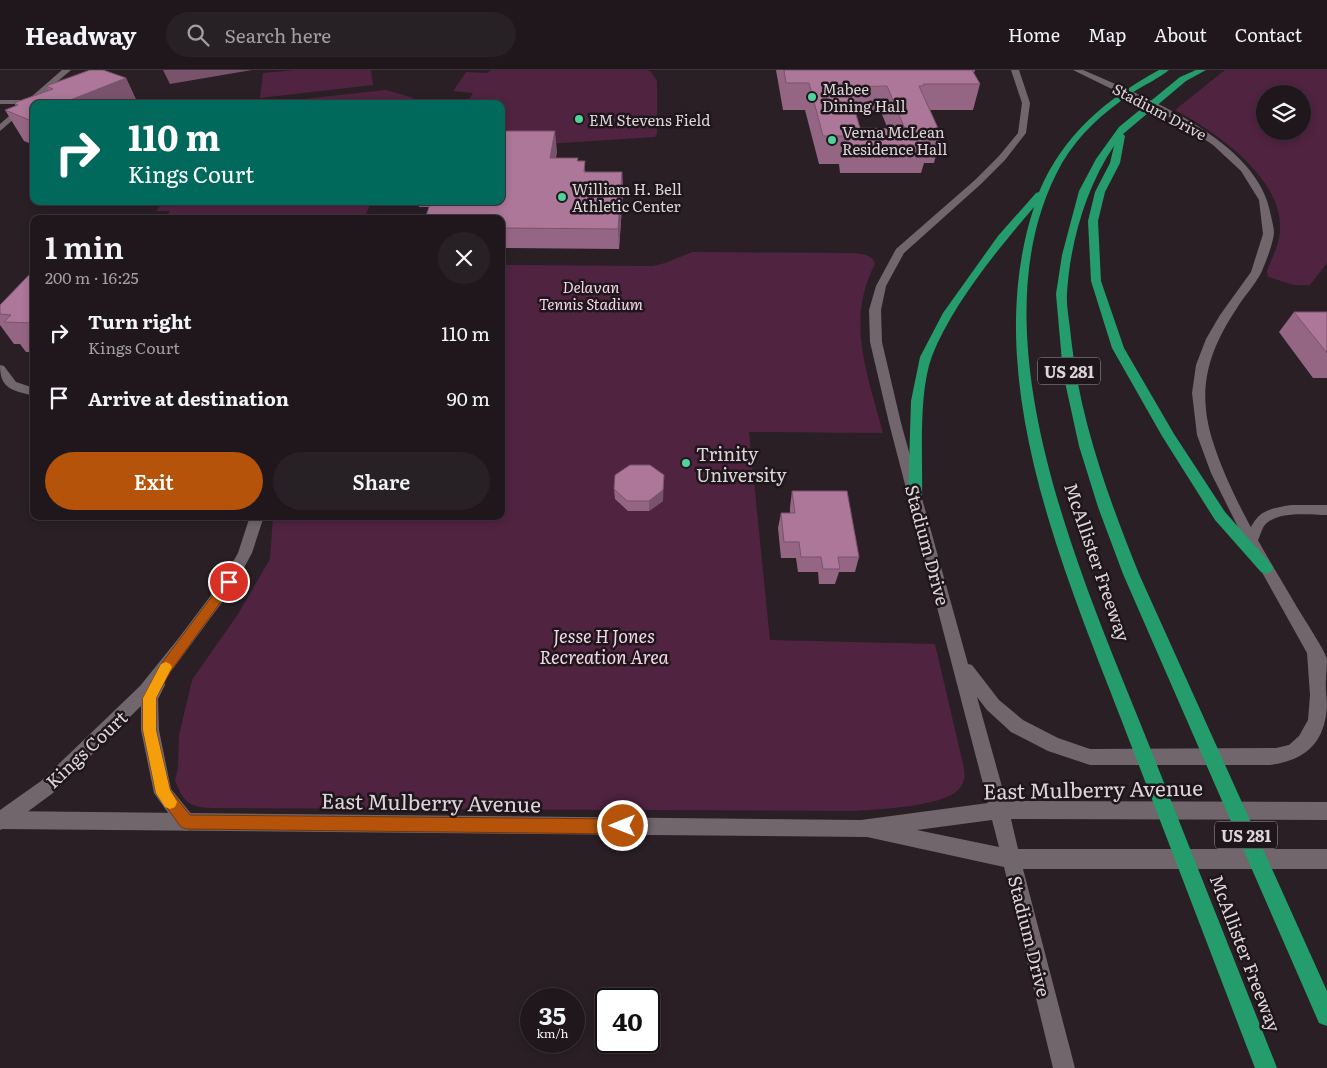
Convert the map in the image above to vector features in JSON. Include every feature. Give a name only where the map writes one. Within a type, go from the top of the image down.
[{"type":"highway","name":"McAllister Freeway","points":[[1165,70],[1146,80],[1099,112],[1074,139],[1044,190],[1026,246],[1020,294],[1022,364],[1034,431],[1053,508],[1075,577],[1266,1068]]},
{"type":"highway","name":"McAllister Freeway","points":[[1202,70],[1183,80],[1122,129],[1101,159],[1084,190],[1067,255],[1062,294],[1069,374],[1086,446],[1105,507],[1131,574],[1327,1016]]},
{"type":"highway","points":[[1122,129],[1115,163],[1100,192],[1093,221],[1096,280],[1118,348],[1169,436],[1220,516],[1266,568]]},
{"type":"highway","points":[[915,497],[917,401],[926,358],[953,307],[1002,238],[1044,190]]},
{"type":"main road","points":[[33,100],[67,70]]},
{"type":"main road","name":"Stadium Drive","points":[[1015,70],[1026,103],[1022,133],[1002,158],[978,182],[900,251],[881,286],[875,310],[876,342],[915,497],[999,810],[1064,1068]]},
{"type":"main road","name":"Stadium Drive","points":[[1077,70],[1188,124],[1212,139],[1239,163],[1255,182],[1269,216],[1269,231],[1265,251],[1256,272],[1214,333],[1204,353],[1199,382],[1198,407],[1205,438],[1216,471],[1251,541],[1327,672]]},
{"type":"main road","points":[[0,102],[30,102]]},
{"type":"main road","points":[[0,128],[30,103]]},
{"type":"main road","points":[[0,368],[12,384],[30,391]]},
{"type":"main road","points":[[1251,541],[1259,523],[1267,516],[1290,510],[1327,510]]},
{"type":"main road","name":"Kings Court","points":[[0,821],[47,787],[146,691],[229,582],[245,553],[256,520]]},
{"type":"main road","points":[[959,660],[993,705],[1016,726],[1054,744],[1090,757],[1269,757],[1294,752],[1311,738],[1319,718],[1320,700],[1313,649]]},
{"type":"main road","name":"Kings Court","points":[[165,668],[150,698],[150,730],[163,793],[186,822]]},
{"type":"main road","name":"East Mulberry Avenue","points":[[0,821],[861,829],[999,810],[1327,811]]},
{"type":"main road","name":"East Mulberry Avenue","points":[[861,829],[1011,859],[1327,860]]},
{"type":"green space","points":[[297,70],[371,70],[373,85],[260,98],[263,73]]},
{"type":"green space","name":"EM Stevens Field","points":[[491,70],[647,70],[651,72],[657,81],[657,134],[655,137],[505,147],[505,100],[469,100],[473,93],[453,91],[466,72],[487,73]]},
{"type":"green space","points":[[1225,70],[1327,70],[1327,263],[1310,285],[1294,285],[1268,277],[1267,271],[1279,238],[1279,217],[1273,197],[1262,179],[1246,161],[1229,145],[1175,110]]},
{"type":"green space","points":[[386,90],[413,98],[412,100],[293,100]]},
{"type":"green space","points":[[161,205],[370,205],[365,215],[167,215],[170,211],[156,211]]},
{"type":"green space","name":"Jesse H Jones Recreation Area","points":[[692,252],[855,253],[867,256],[874,261],[875,264],[866,285],[861,306],[860,327],[866,369],[883,433],[749,432],[770,640],[935,644],[964,767],[964,778],[961,787],[950,796],[924,804],[855,811],[213,808],[192,805],[188,802],[181,794],[175,780],[178,768],[179,735],[192,680],[238,614],[270,559],[273,520],[505,520],[505,265],[653,266]]},
{"type":"building","points":[[90,70],[103,70],[126,78],[70,100],[30,100],[30,120],[5,110],[18,105],[14,103],[53,89],[46,86]]},
{"type":"building","points":[[784,70],[972,70],[980,84],[923,84],[924,86],[919,86],[941,135],[924,136],[928,145],[845,145],[844,136],[823,136],[809,83],[786,83]],"holes":[[[887,86],[905,129],[860,128],[848,87]]]},
{"type":"building","name":"William H. Bell Athletic Center","points":[[505,131],[555,131],[550,158],[578,158],[577,161],[585,161],[584,172],[622,172],[618,229],[505,228],[505,215],[426,215],[430,205],[505,205]]},
{"type":"building","points":[[30,275],[30,323],[4,322],[11,315],[0,314],[0,305]]},
{"type":"building","points":[[1294,312],[1327,312],[1327,353]]},
{"type":"building","points":[[630,465],[650,465],[664,475],[663,490],[649,501],[627,501],[614,489],[615,475]]},
{"type":"building","points":[[792,491],[847,491],[859,557],[838,557],[840,569],[823,569],[821,557],[801,557],[799,542],[784,542],[781,513],[795,513]]},
{"type":"slow traffic","points":[[166,667],[150,698],[150,730],[163,793],[170,802]]},
{"type":"place","name":"Mabee Dining Hall","points":[[812,97]]},
{"type":"place","name":"EM Stevens Field","points":[[579,119]]},
{"type":"place","name":"Verna McLean Residence Hall","points":[[832,140]]},
{"type":"place","name":"William H. Bell Athletic Center","points":[[562,197]]},
{"type":"place","name":"Trinity University","points":[[686,463]]},
{"type":"route","points":[[229,582],[165,668],[150,698],[150,730],[163,793],[186,822],[623,826]]},
{"type":"park label","name":"Delavan Tennis Stadium","points":[[591,294]]}]
